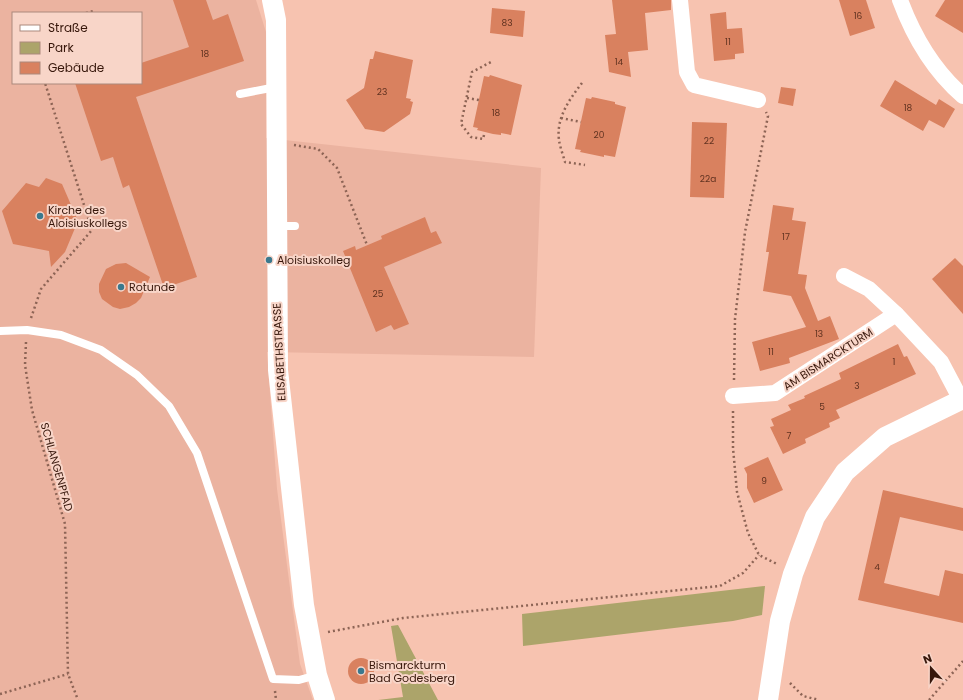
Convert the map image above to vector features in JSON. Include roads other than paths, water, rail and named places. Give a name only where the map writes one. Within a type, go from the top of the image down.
[{"type":"street","name":"ELISABETHSTRASSE","points":[[272,0],[276,20],[277,145],[286,226],[278,370],[290,490],[304,605],[317,675],[325,700]]},
{"type":"street","points":[[680,0],[687,72],[694,84],[758,100]]},
{"type":"street","points":[[900,0],[914,31],[936,67],[963,96]]},
{"type":"street","points":[[768,700],[780,621],[793,574],[815,518],[845,472],[885,437],[962,400],[941,362],[896,314],[868,289],[844,276]]},
{"type":"street","name":"AM BISMARCKTURM","points":[[733,396],[775,393],[896,314]]},
{"type":"lane","points":[[240,94],[276,87]]},
{"type":"lane","points":[[0,332],[27,330],[61,335],[101,350],[137,375],[169,406],[197,453],[273,679],[299,680],[317,675]]},
{"type":"place","name":"Kirche des Aloisiuskollegs","points":[[40,216]]},
{"type":"place","name":"Aloisiuskolleg","points":[[269,260]]},
{"type":"place","name":"Rotunde","points":[[121,287]]},
{"type":"place","name":"Bismarckturm Bad Godesberg","points":[[361,671]]}]
